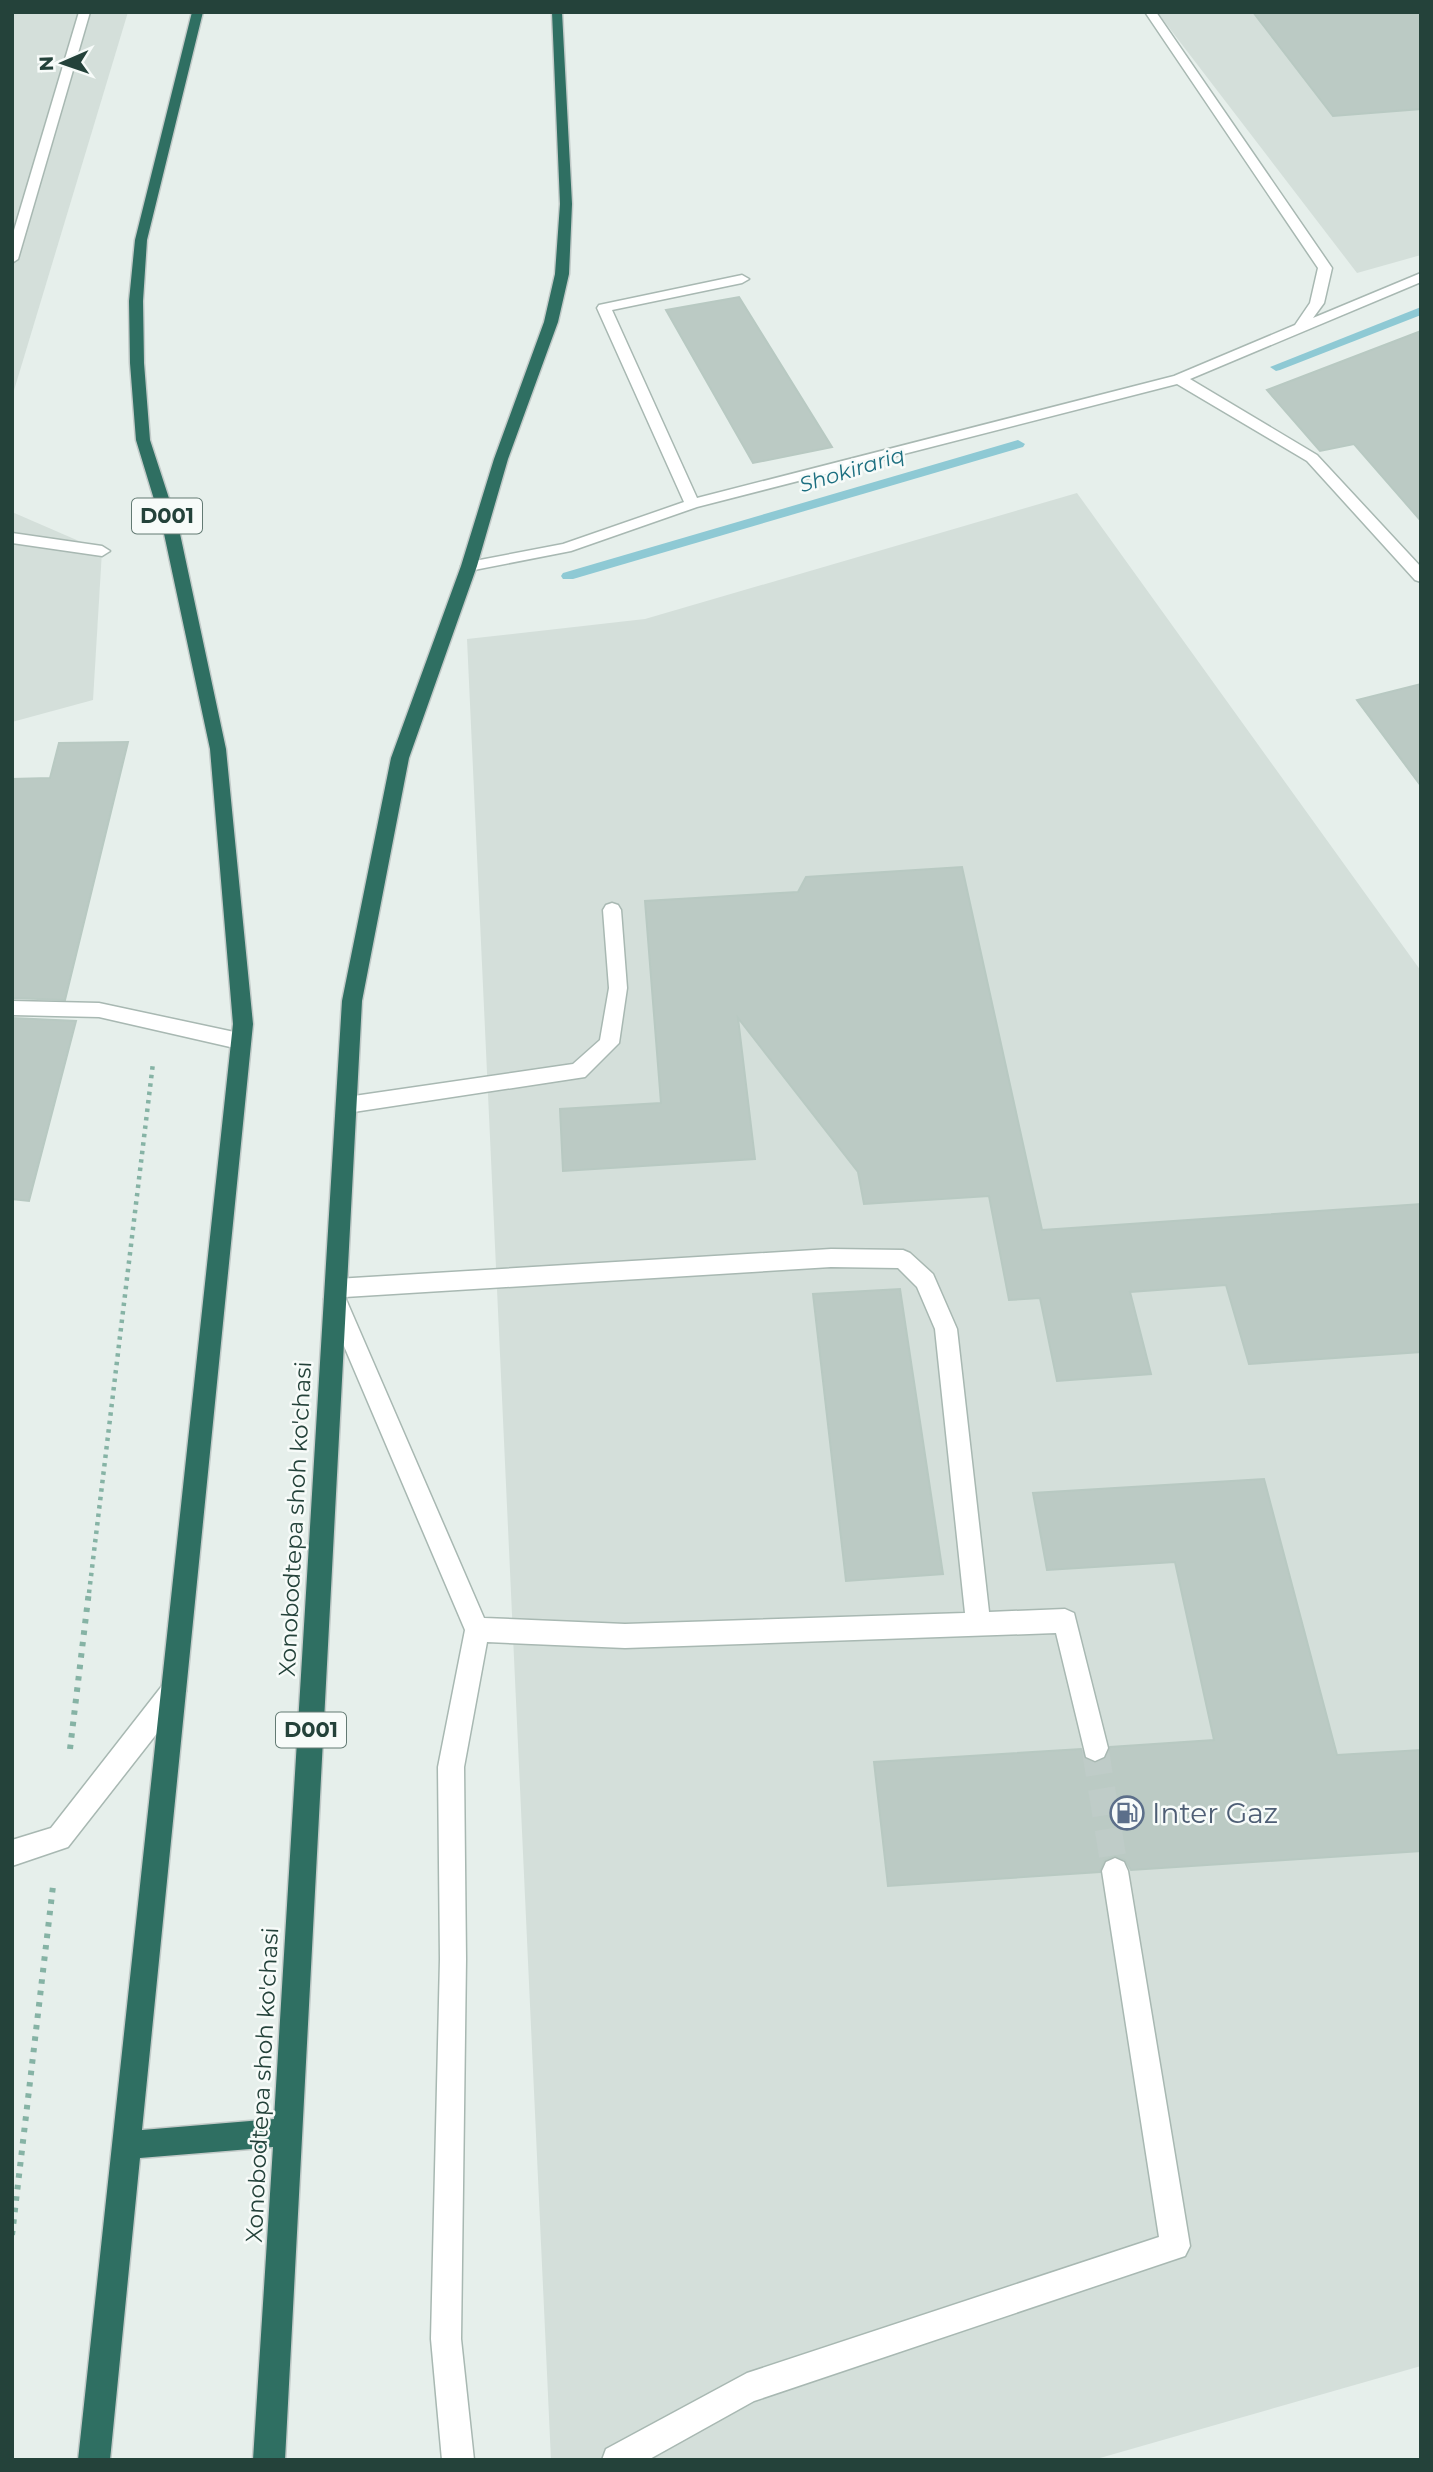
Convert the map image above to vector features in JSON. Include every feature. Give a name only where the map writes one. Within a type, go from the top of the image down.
[{"type":"highway","name":"D001","points":[[94,2460],[241,1032],[218,749],[171,529],[142,440],[137,363],[136,301],[141,240],[198,12]]},
{"type":"highway","name":"D001","points":[[469,566],[501,459],[551,322],[562,274],[566,204],[557,12]]},
{"type":"highway","name":"Xonobodtepa shoh ko'chasi","points":[[269,2460],[352,1001],[400,758],[469,566]]},
{"type":"highway","points":[[127,2145],[287,2132]]},
{"type":"lane","points":[[12,259],[85,12]]},
{"type":"lane","points":[[1150,12],[1325,268],[1317,303],[1300,326]]},
{"type":"lane","points":[[12,197],[30,196]]},
{"type":"lane","points":[[469,566],[566,548],[692,503],[1179,379],[1421,276]]},
{"type":"lane","points":[[692,503],[604,308],[742,279]]},
{"type":"lane","points":[[1179,379],[1312,458],[1421,577]]},
{"type":"lane","points":[[12,538],[102,551]]},
{"type":"lane","points":[[347,1105],[578,1071],[609,1043],[618,988],[612,909]]},
{"type":"lane","points":[[12,1008],[99,1010],[158,1024],[241,1032]]},
{"type":"lane","points":[[458,2460],[446,2339],[453,1959],[451,1767],[477,1630],[335,1293],[831,1258],[903,1259],[925,1281],[946,1329],[978,1625]]},
{"type":"lane","points":[[477,1630],[625,1636],[1065,1621],[1095,1748]]},
{"type":"lane","points":[[12,1853],[59,1838],[174,1691]]},
{"type":"lane","points":[[617,2460],[747,2388],[1175,2246],[1115,1871]]},
{"type":"path","points":[[69,1755],[158,1024]]},
{"type":"path","points":[[12,2235],[59,1838]]},
{"type":"shaded area","points":[[12,12],[128,12],[12,397]]},
{"type":"shaded area","points":[[1157,12],[1421,12],[1421,255],[1357,273]]},
{"type":"shaded area","points":[[1077,493],[1421,971],[1421,2366],[1093,2460],[551,2460],[467,639],[645,619]]},
{"type":"shaded area","points":[[12,512],[102,551],[93,700],[12,722]]},
{"type":"building","points":[[1253,12],[1421,12],[1421,109],[1333,116]]},
{"type":"building","points":[[739,297],[832,447],[753,463],[666,310]]},
{"type":"building","points":[[1421,331],[1421,521],[1354,444],[1320,451],[1267,390]]},
{"type":"building","points":[[1421,684],[1421,786],[1357,700]]},
{"type":"building","points":[[128,742],[65,1000],[12,998],[12,779],[50,778],[59,743]]},
{"type":"building","points":[[962,867],[1042,1230],[1421,1204],[1421,1352],[1249,1364],[1226,1285],[1130,1292],[1151,1374],[1057,1381],[1040,1298],[1009,1300],[989,1196],[864,1204],[858,1172],[738,1018],[755,1159],[563,1171],[560,1109],[661,1103],[645,901],[798,892],[806,877]]},
{"type":"building","points":[[12,1018],[76,1021],[29,1201],[12,1199]]},
{"type":"building","points":[[900,1289],[943,1574],[846,1581],[813,1294]]},
{"type":"building","points":[[1264,1479],[1337,1755],[1421,1750],[1421,1851],[1131,1870],[1125,1860],[1114,1856],[1104,1861],[1100,1872],[888,1886],[874,1762],[1081,1749],[1085,1759],[1096,1763],[1106,1758],[1110,1747],[1214,1740],[1175,1562],[1047,1570],[1033,1493]]},
{"type":"waterway","name":"Shokirariq","points":[[1276,367],[1421,311]]},
{"type":"waterway","name":"Shokirariq","points":[[568,576],[1018,444]]},
{"type":"tunnel","points":[[1095,1748],[1115,1871]]},
{"type":"place","name":"Inter Gaz","points":[[1127,1813]]}]
